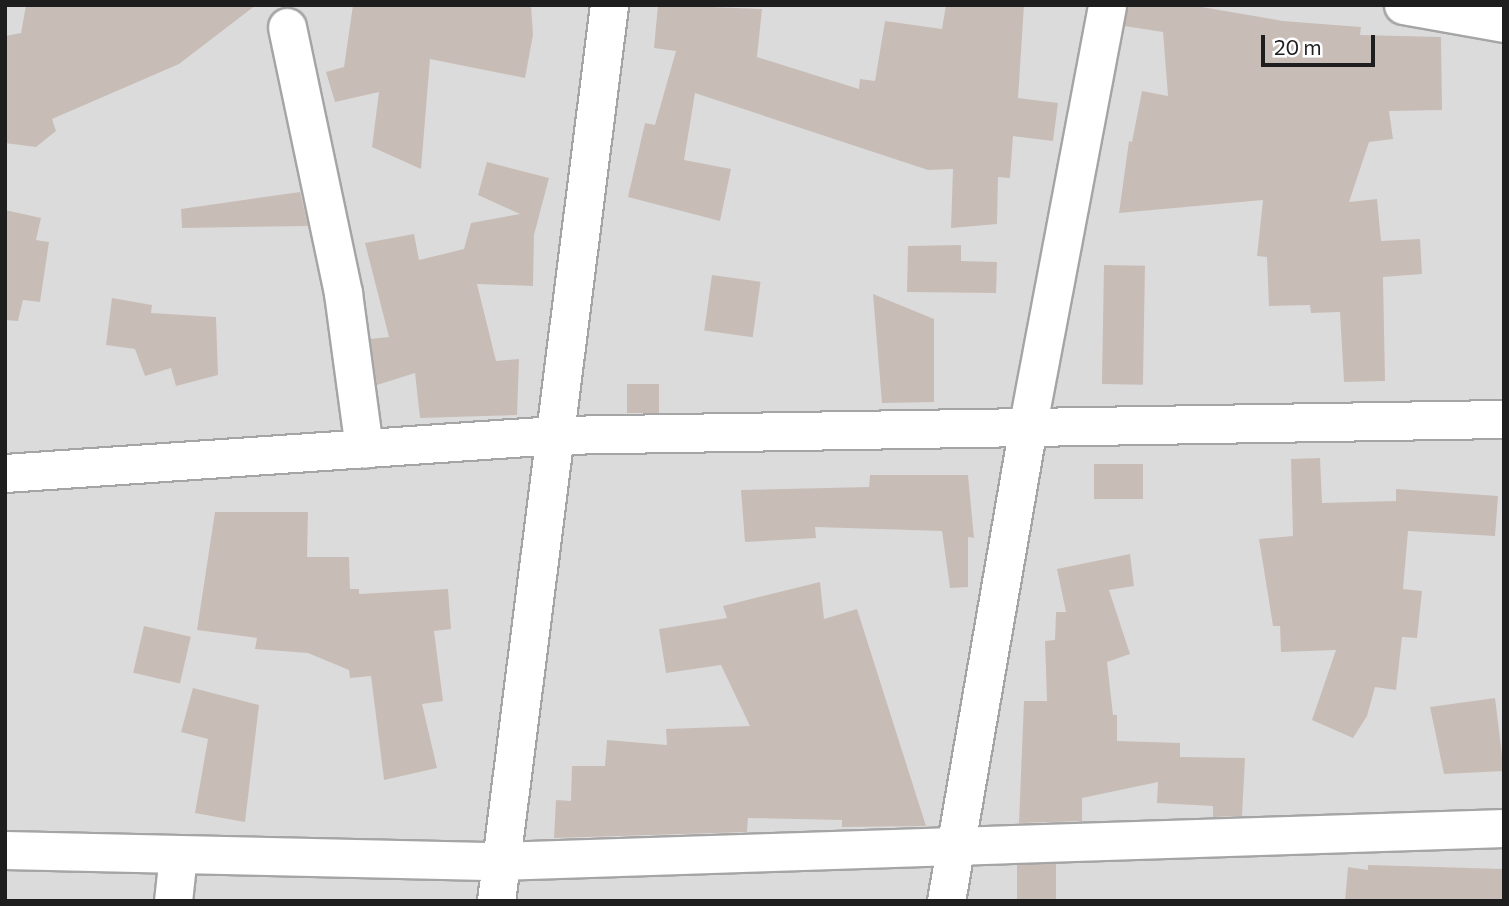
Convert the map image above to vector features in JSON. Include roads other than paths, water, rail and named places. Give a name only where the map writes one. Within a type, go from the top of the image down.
[{"type":"street","points":[[496,901],[498,860],[556,435],[609,5]]},
{"type":"street","points":[[946,901],[1028,425],[1107,5]]},
{"type":"street","points":[[1403,5],[1504,23]]},
{"type":"street","points":[[287,27],[343,293],[364,449]]},
{"type":"street","points":[[5,473],[556,435],[1504,419]]},
{"type":"street","points":[[5,850],[498,860],[1504,828]]},
{"type":"street","points":[[173,901],[178,855]]}]
